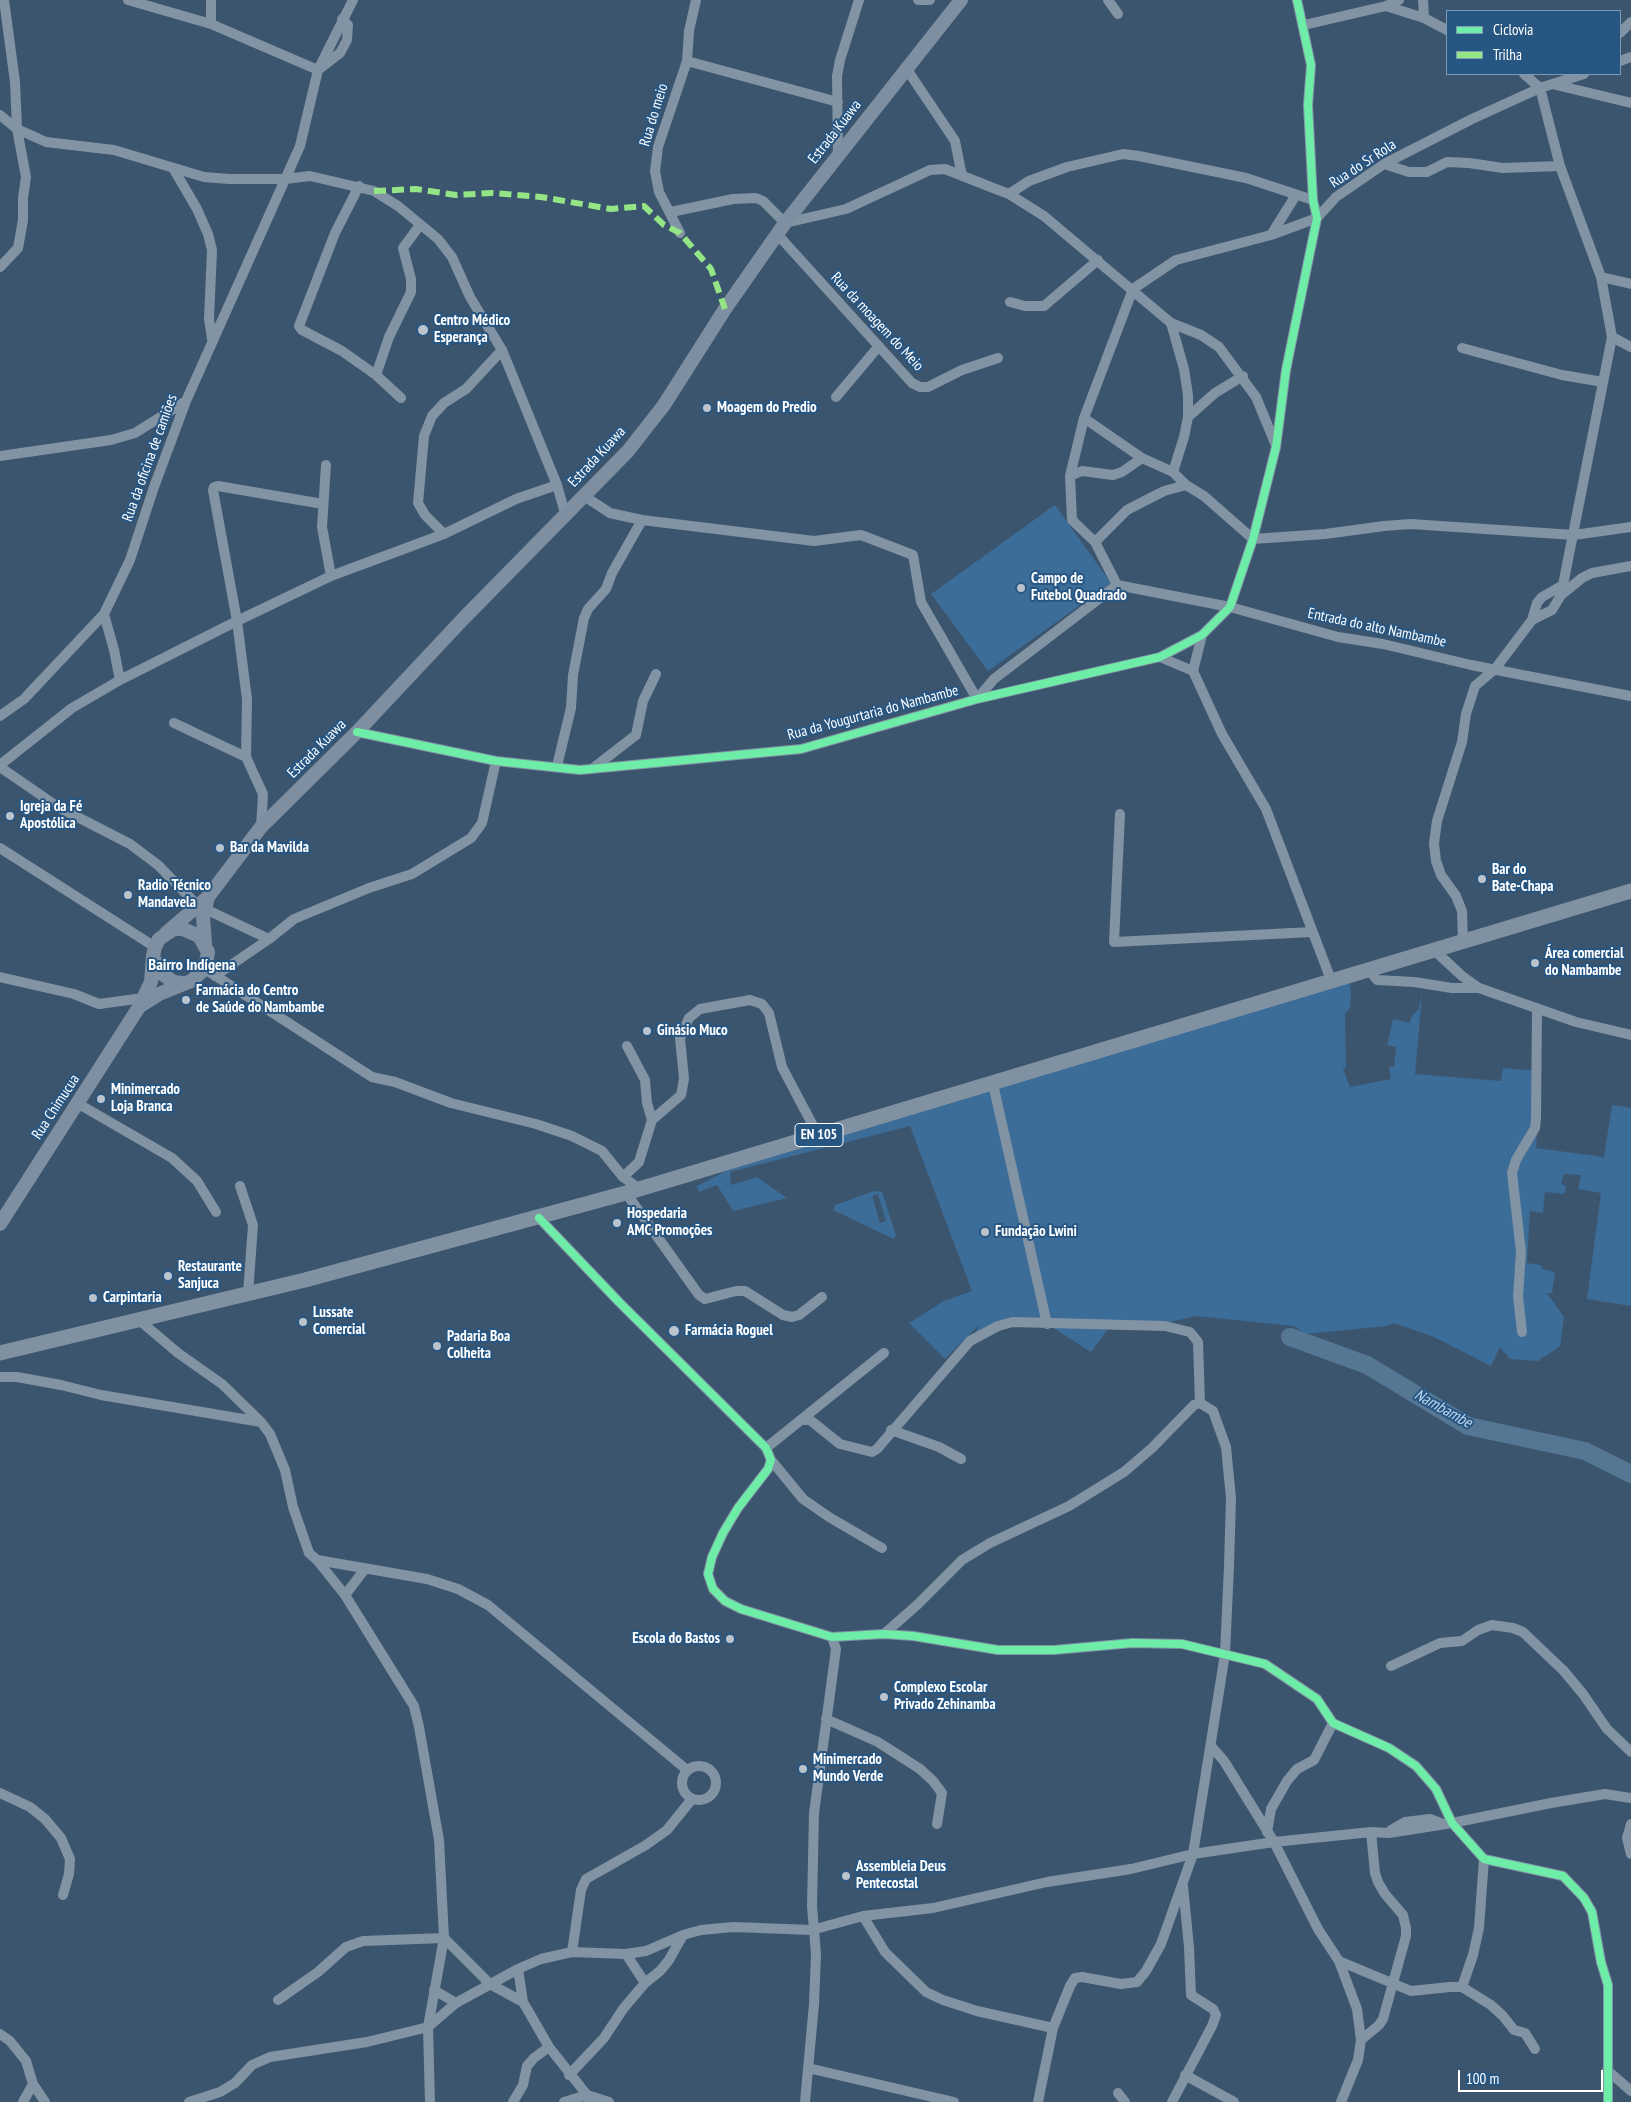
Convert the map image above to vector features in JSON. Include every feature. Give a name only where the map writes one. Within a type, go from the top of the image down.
[{"type":"main road","name":"EN 105","points":[[0,1353],[248,1294],[539,1218],[993,1084],[1631,890]]},
{"type":"street","points":[[0,267],[18,248],[23,220],[23,198],[26,177],[17,129],[15,82],[4,0]]},
{"type":"street","points":[[128,0],[211,24],[318,70]]},
{"type":"street","points":[[211,0],[211,24]]},
{"type":"street","name":"Rua da oficina de camiões","points":[[0,716],[24,699],[104,614],[130,560],[154,486],[186,401],[300,146],[318,70],[353,0]]},
{"type":"street","name":"Rua do meio","points":[[680,233],[659,192],[655,171],[658,147],[687,61],[689,32],[696,0]]},
{"type":"street","points":[[838,155],[838,76],[840,60],[860,0]]},
{"type":"street","points":[[918,0],[930,0]]},
{"type":"street","name":"Estrada Kuawa","points":[[204,904],[260,827],[357,732],[469,612],[628,451],[664,405],[725,309],[786,223],[961,0]]},
{"type":"street","points":[[1108,0],[1118,14]]},
{"type":"street","points":[[1230,607],[1253,538],[1276,447],[1286,370],[1317,218],[1313,200],[1308,105],[1311,65],[1304,25],[1297,0]]},
{"type":"street","points":[[1304,25],[1386,6],[1399,0]]},
{"type":"street","points":[[1423,0],[1424,18]]},
{"type":"street","points":[[1386,6],[1424,18],[1446,29]]},
{"type":"street","points":[[1621,32],[1631,22]]},
{"type":"street","points":[[687,61],[838,102]]},
{"type":"street","points":[[906,68],[955,141],[962,176]]},
{"type":"street","points":[[1525,75],[1540,88],[1560,166],[1601,277],[1612,336],[1562,590],[1552,610],[1532,620]]},
{"type":"street","name":"Rua do Sr Rola","points":[[1133,289],[1176,260],[1271,235],[1317,218],[1336,198],[1384,164],[1472,119],[1540,88],[1581,75]]},
{"type":"street","points":[[1552,84],[1631,103]]},
{"type":"street","points":[[0,115],[17,129],[46,142],[114,150],[204,177],[285,179],[310,176],[374,191],[398,206],[438,239],[452,256],[470,297],[502,350],[557,485],[565,513]]},
{"type":"street","points":[[1009,194],[1029,181],[1067,167],[1123,154],[1237,176],[1313,200]]},
{"type":"street","points":[[1384,164],[1409,172],[1427,172],[1447,162],[1503,168],[1560,166]]},
{"type":"street","points":[[173,168],[197,209],[208,234],[212,250],[209,318],[212,340]]},
{"type":"street","points":[[670,212],[733,199],[756,198],[763,201],[786,223],[846,209],[930,170],[944,169],[1009,194],[1044,216],[1133,289],[1171,323],[1201,335],[1219,347],[1243,376],[1256,396],[1276,447]]},
{"type":"street","points":[[359,186],[335,234],[299,326],[302,330],[360,363],[401,398]]},
{"type":"street","points":[[1271,235],[1296,195]]},
{"type":"street","points":[[376,375],[389,337],[412,292],[411,279],[403,248],[420,225]]},
{"type":"street","name":"Rua da moagem do Meio","points":[[778,235],[912,383],[920,387],[928,387],[962,370],[998,358]]},
{"type":"street","points":[[1010,302],[1025,306],[1044,306],[1098,260]]},
{"type":"street","points":[[1601,277],[1631,284]]},
{"type":"street","points":[[584,496],[610,513],[642,520],[814,541],[861,534],[913,555],[921,602],[978,699],[994,679],[1117,585],[1095,542],[1072,520],[1070,476],[1084,418],[1133,289]]},
{"type":"street","points":[[1171,323],[1184,369],[1188,396],[1188,417],[1172,472]]},
{"type":"street","points":[[1612,336],[1631,347]]},
{"type":"street","points":[[836,396],[879,346]]},
{"type":"street","points":[[1462,348],[1562,374],[1603,382]]},
{"type":"street","points":[[444,534],[425,515],[418,503],[424,436],[432,416],[444,403],[466,389],[502,350]]},
{"type":"street","points":[[1188,417],[1215,393],[1243,376]]},
{"type":"street","points":[[0,456],[111,440],[135,433],[186,401]]},
{"type":"street","points":[[1084,418],[1142,458],[1172,472],[1186,485],[1204,496],[1253,538],[1325,534],[1411,524],[1574,535],[1631,526]]},
{"type":"street","points":[[1070,476],[1082,471],[1113,475],[1122,472],[1142,458]]},
{"type":"street","points":[[326,465],[322,527],[331,576]]},
{"type":"street","points":[[269,939],[204,904],[158,864],[130,844],[58,806],[0,766],[72,708],[120,680],[331,576],[444,534],[516,499],[557,485]]},
{"type":"street","points":[[1095,542],[1127,510],[1164,491],[1186,485]]},
{"type":"street","points":[[260,827],[263,794],[246,757],[247,699],[237,621],[213,490],[214,487],[323,504]]},
{"type":"street","points":[[557,766],[571,708],[573,675],[584,618],[588,609],[606,589],[612,573],[642,520]]},
{"type":"street","points":[[1475,686],[1495,669],[1532,620],[1537,602],[1548,592],[1562,590],[1592,574],[1631,566]]},
{"type":"street","name":"Entrada do alto Nambambe","points":[[1117,585],[1230,607],[1318,632],[1383,644],[1471,665],[1631,696]]},
{"type":"street","name":"Rua da Yougurtaria do Nambambe","points":[[357,732],[496,761],[557,766],[580,770],[801,749],[978,699],[1160,656],[1202,635],[1230,607]]},
{"type":"street","points":[[104,614],[120,680]]},
{"type":"street","points":[[1202,635],[1193,671],[1222,734],[1266,809],[1331,980]]},
{"type":"street","points":[[1160,656],[1193,671]]},
{"type":"street","points":[[1463,941],[1462,910],[1456,896],[1441,875],[1436,861],[1434,843],[1437,821],[1462,742],[1466,714],[1475,686],[1471,665]]},
{"type":"street","points":[[592,769],[636,735],[643,702],[656,674]]},
{"type":"street","points":[[174,723],[246,757]]},
{"type":"street","points":[[210,972],[269,939],[294,920],[369,888],[412,874],[471,838],[482,823],[496,761]]},
{"type":"street","points":[[1120,814],[1114,942],[1312,932]]},
{"type":"street","points":[[0,848],[154,951]]},
{"type":"street","points":[[183,983],[174,982],[159,972],[155,964],[154,951],[159,939],[204,904]]},
{"type":"street","points":[[204,904],[205,943],[210,972],[372,1077],[395,1082],[451,1103],[536,1124],[572,1136],[602,1151],[633,1191],[699,1295],[705,1299],[736,1291],[745,1291],[783,1315],[792,1317],[799,1315],[822,1297]]},
{"type":"street","points":[[166,933],[174,929],[183,929],[199,936],[205,943]]},
{"type":"street","points":[[1434,950],[1462,976],[1479,988],[1576,1022],[1631,1035]]},
{"type":"street","name":"Rua Chimucua","points":[[0,1224],[141,1002],[151,982],[154,951]]},
{"type":"street","points":[[1369,970],[1377,980],[1414,982],[1452,988],[1479,988]]},
{"type":"street","name":"Rua Chimucua","points":[[141,1002],[210,972]]},
{"type":"street","points":[[0,976],[74,994],[99,1004],[141,1002]]},
{"type":"street","points":[[623,1177],[639,1162],[652,1120],[681,1095],[684,1079],[680,1038],[689,1018],[700,1009],[750,1000],[762,1004],[769,1012],[782,1067],[818,1135]]},
{"type":"street","points":[[1522,1332],[1518,1296],[1521,1252],[1512,1173],[1516,1160],[1534,1128],[1536,1119],[1537,1008]]},
{"type":"street","points":[[628,1046],[645,1080],[647,1103],[652,1120]]},
{"type":"street","points":[[993,1084],[1047,1324]]},
{"type":"street","points":[[77,1103],[172,1158],[196,1181],[216,1212]]},
{"type":"street","points":[[240,1186],[253,1226],[248,1294]]},
{"type":"street","points":[[539,1218],[719,1402],[759,1439],[766,1448],[770,1460],[803,1499],[829,1517],[882,1548]]},
{"type":"street","points":[[139,1320],[178,1353],[222,1384],[261,1422],[270,1434],[285,1470],[293,1507],[309,1553],[317,1560],[345,1595],[414,1706],[439,1840],[444,1938],[428,2027],[430,2102]]},
{"type":"street","points":[[801,1420],[810,1420],[840,1444],[872,1452],[877,1449],[891,1430],[970,1341],[998,1326],[1013,1322],[1165,1326],[1190,1332],[1198,1342],[1200,1403]]},
{"type":"street","points":[[766,1448],[884,1353]]},
{"type":"street","points":[[0,1377],[61,1385],[101,1395],[261,1422]]},
{"type":"street","points":[[884,1634],[962,1560],[990,1543],[1069,1506],[1124,1472],[1152,1448],[1194,1405],[1200,1403]]},
{"type":"street","points":[[1038,2102],[1053,2028],[1070,1986],[1075,1978],[1082,1977],[1121,1984],[1137,1982],[1146,1971],[1160,1944],[1183,1884],[1192,1854],[1225,1654],[1231,1498],[1226,1447],[1213,1411],[1200,1403]]},
{"type":"street","points":[[891,1430],[932,1444],[961,1459]]},
{"type":"street","points":[[770,1460],[768,1469],[738,1508],[716,1549],[708,1574],[713,1589],[725,1601],[741,1608],[832,1637],[884,1634],[914,1636],[998,1650],[1054,1650],[1132,1643],[1182,1644],[1265,1664],[1316,1700],[1333,1723],[1389,1748],[1416,1766],[1436,1789],[1448,1824],[1484,1859],[1563,1876],[1584,1898],[1592,1912],[1597,1946],[1608,1985],[1608,2102]]},
{"type":"street","points":[[317,1560],[427,1579],[458,1589],[488,1605],[687,1770]]},
{"type":"street","points":[[345,1595],[365,1569]]},
{"type":"street","points":[[1391,1666],[1440,1643],[1462,1641],[1478,1630],[1492,1625],[1513,1628],[1523,1632],[1563,1670],[1583,1694],[1607,1729],[1631,1752]]},
{"type":"street","points":[[805,2102],[814,2004],[816,1954],[812,1930],[814,1813],[836,1649],[832,1637]]},
{"type":"street","points":[[826,1719],[878,1742],[920,1769],[933,1781],[942,1793],[937,1824]]},
{"type":"street","points":[[1259,1819],[1271,1809],[1297,1769],[1314,1760],[1333,1723]]},
{"type":"street","points":[[1211,1746],[1224,1761],[1274,1842],[1318,1929],[1339,1961],[1358,2009],[1361,2040],[1358,2060],[1341,2102]]},
{"type":"street","points":[[703,1766],[712,1772],[715,1777],[716,1783],[713,1793],[704,1800],[692,1799],[684,1792],[682,1786],[683,1775],[692,1767],[703,1766]]},
{"type":"street","points":[[0,1793],[30,1806],[61,1838],[70,1859],[69,1874],[63,1895]]},
{"type":"street","points":[[189,2102],[220,2092],[235,2083],[252,2065],[270,2057],[367,2042],[428,2027],[456,2003],[518,1969],[541,1959],[572,1952],[626,1954],[646,1951],[683,1935],[701,1930],[733,1927],[812,1930],[862,1916],[934,1908],[1047,1882],[1132,1869],[1192,1854],[1274,1842],[1371,1832],[1389,1833],[1405,1822],[1430,1819],[1448,1824],[1605,1794],[1631,1798]]},
{"type":"street","points":[[572,1952],[581,1890],[586,1879],[646,1845],[667,1830],[692,1799]]},
{"type":"street","points":[[1268,1832],[1271,1809]]},
{"type":"street","points":[[1631,1824],[1627,1838],[1631,1854]]},
{"type":"street","points":[[1361,2040],[1379,2025],[1383,2019],[1406,1936],[1403,1915],[1385,1894],[1378,1882],[1375,1873],[1371,1832]]},
{"type":"street","points":[[1462,1987],[1473,1955],[1479,1928],[1484,1859]]},
{"type":"street","points":[[1172,2102],[1216,2015],[1213,2010],[1191,1995],[1190,1948],[1183,1884]]},
{"type":"street","points":[[862,1916],[885,1952],[926,1992],[942,2000],[978,2011],[1053,2028]]},
{"type":"street","points":[[569,2075],[604,2038],[623,2009],[669,1960],[683,1935]]},
{"type":"street","points":[[278,2000],[318,1972],[346,1947],[363,1941],[444,1938],[490,1984],[523,2002]]},
{"type":"street","points":[[626,1954],[646,1983]]},
{"type":"street","points":[[1339,1961],[1411,1991],[1450,1986],[1462,1987],[1491,2005],[1514,2030],[1525,2033],[1535,2049]]},
{"type":"street","points":[[518,1969],[523,2002],[549,2047],[588,2098]]},
{"type":"street","points":[[434,1990],[456,2003]]},
{"type":"street","points":[[0,2034],[10,2041],[26,2062],[33,2084],[45,2102]]},
{"type":"street","points":[[513,2102],[523,2085],[527,2066],[549,2047]]},
{"type":"street","points":[[808,2068],[954,2102]]},
{"type":"street","points":[[1607,2070],[1631,2091]]},
{"type":"street","points":[[1185,2076],[1234,2102]]},
{"type":"street","points":[[23,2102],[33,2084]]},
{"type":"street","points":[[1118,2094],[1125,2102]]},
{"type":"street","points":[[564,2102],[588,2098],[609,2102]]},
{"type":"shaded area","name":"Campo de Futebol Quadrado","points":[[1055,505],[1111,583],[988,671],[931,594]]},
{"type":"shaded area","points":[[1350,982],[1350,1008],[1345,1014],[1346,1067],[1343,1069],[1350,1087],[1391,1079],[1389,1066],[1394,1067],[1396,1047],[1387,1045],[1393,1019],[1410,1023],[1412,1015],[1418,1011],[1422,994],[1415,1074],[1501,1081],[1503,1068],[1541,1071],[1536,1148],[1604,1157],[1612,1105],[1631,1108],[1631,1306],[1587,1299],[1601,1193],[1578,1189],[1581,1175],[1564,1174],[1561,1184],[1566,1186],[1564,1194],[1545,1192],[1543,1213],[1530,1211],[1527,1263],[1541,1265],[1543,1269],[1555,1272],[1552,1293],[1547,1293],[1564,1317],[1560,1346],[1538,1361],[1510,1359],[1500,1347],[1491,1366],[1434,1337],[1394,1323],[1387,1326],[1305,1334],[1294,1326],[1196,1316],[1152,1326],[1111,1325],[1091,1352],[1047,1324],[1013,1322],[970,1341],[981,1323],[945,1359],[909,1323],[944,1301],[972,1291],[910,1126],[730,1172],[731,1185],[757,1177],[787,1198],[733,1211],[717,1185],[699,1192],[697,1186],[728,1170]]},
{"type":"shaded area","points":[[874,1191],[882,1192],[896,1235],[894,1239],[833,1210],[835,1205]],"holes":[[[878,1194],[886,1221],[880,1223],[872,1196]]]},
{"type":"waterway","name":"Nambambe","points":[[1290,1337],[1367,1365],[1468,1426],[1585,1451],[1631,1474]]},
{"type":"marked path","points":[[374,191],[416,189],[456,195],[492,193],[541,197],[611,209],[644,206],[664,225],[680,233],[711,269],[725,309]]},
{"type":"cycle path","points":[[357,732],[496,761],[580,770],[801,749],[977,699],[1160,657],[1202,635],[1230,607],[1253,539],[1276,447],[1286,370],[1317,218],[1313,200],[1308,105],[1311,65],[1297,0]]},
{"type":"cycle path","points":[[539,1218],[619,1302],[766,1448],[771,1460],[768,1469],[738,1508],[723,1533],[712,1557],[708,1574],[713,1589],[725,1601],[741,1609],[832,1637],[884,1634],[913,1636],[998,1650],[1054,1650],[1132,1643],[1182,1644],[1265,1664],[1317,1699],[1333,1723],[1389,1748],[1416,1766],[1436,1789],[1452,1823],[1484,1859],[1563,1876],[1584,1898],[1592,1912],[1601,1962],[1608,1985],[1608,2102]]},
{"type":"place","name":"Centro Médico Esperança","points":[[423,330]]},
{"type":"place","name":"Moagem do Predio","points":[[707,408]]},
{"type":"place","name":"Campo de Futebol Quadrado","points":[[1021,588]]},
{"type":"place","name":"Igreja da Fé Apostólica","points":[[10,816]]},
{"type":"place","name":"Bar da Mavilda","points":[[220,848]]},
{"type":"place","name":"Bar do Bate-Chapa","points":[[1482,879]]},
{"type":"place","name":"Radio Técnico Mandavela","points":[[128,895]]},
{"type":"place","name":"Área comercial do Nambambe","points":[[1535,963]]},
{"type":"place","name":"Farmácia do Centro de Saúde do Nambambe","points":[[186,1000]]},
{"type":"place","name":"Ginásio Muco","points":[[647,1031]]},
{"type":"place","name":"Minimercado Loja Branca","points":[[101,1099]]},
{"type":"place","name":"Hospedaria AMC Promoções","points":[[617,1223]]},
{"type":"place","name":"Fundação Lwini","points":[[985,1232]]},
{"type":"place","name":"Restaurante Sanjuca","points":[[168,1276]]},
{"type":"place","name":"Carpintaria","points":[[93,1298]]},
{"type":"place","name":"Lussate Comercial","points":[[303,1322]]},
{"type":"place","name":"Farmácia Roguel","points":[[674,1331]]},
{"type":"place","name":"Padaria Boa Colheita","points":[[437,1346]]},
{"type":"place","name":"Escola do Bastos","points":[[730,1639]]},
{"type":"place","name":"Complexo Escolar Privado Zehinamba","points":[[884,1697]]},
{"type":"place","name":"Minimercado Mundo Verde","points":[[803,1769]]},
{"type":"place","name":"Assembleia Deus Pentecostal","points":[[846,1876]]},
{"type":"district","name":"Bairro Indígena","points":[[192,965]]}]
